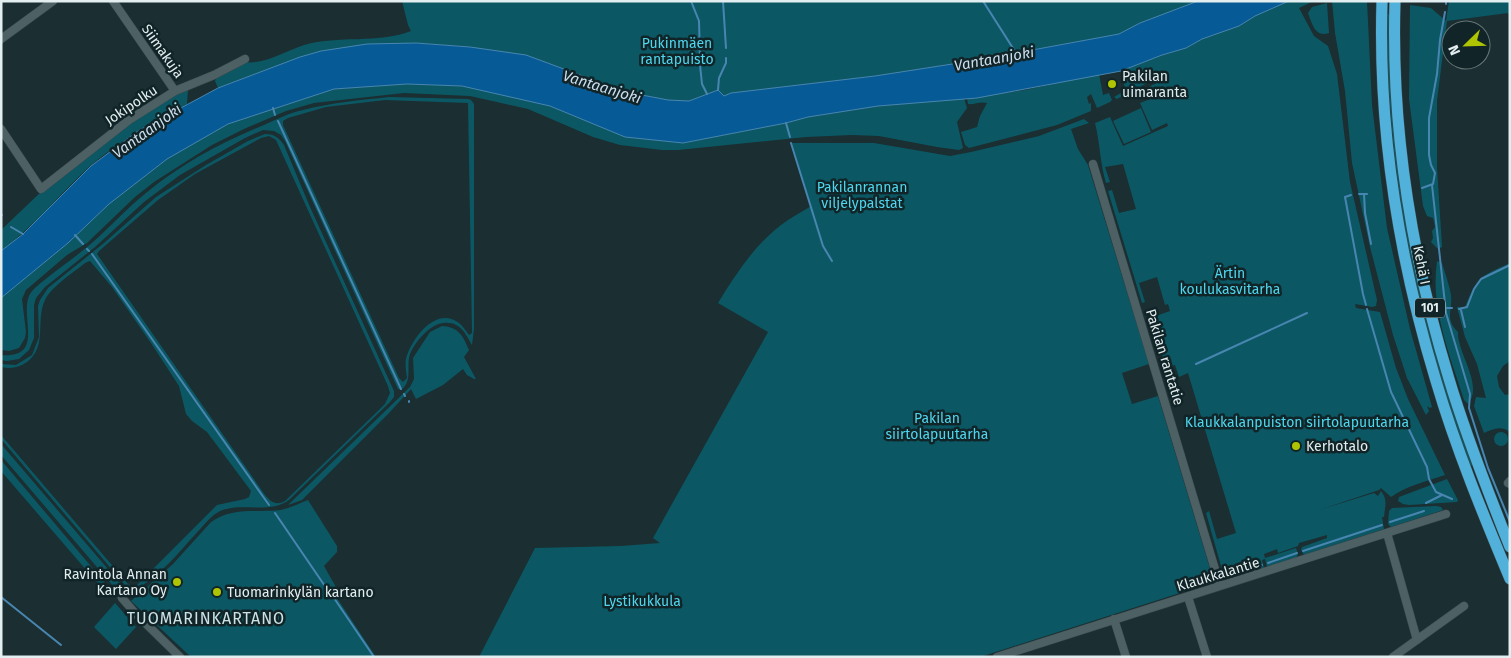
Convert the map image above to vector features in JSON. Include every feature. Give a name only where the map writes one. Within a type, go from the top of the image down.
[{"type":"highway","name":"Kehä I","points":[[1382,1],[1382,58],[1388,141],[1401,237],[1412,293],[1446,413],[1510,579]]},
{"type":"highway","name":"Kehä I","points":[[1396,1],[1397,95],[1403,159],[1414,235],[1425,289],[1458,409],[1510,547]]},
{"type":"street","points":[[1,39],[53,1]]},
{"type":"street","name":"Siimakuja","points":[[113,1],[175,91]]},
{"type":"street","name":"Jokipolku","points":[[1,129],[41,188],[129,120],[175,91],[214,75],[245,59]]},
{"type":"street","name":"Pakilan rantatie","points":[[1093,164],[1220,586]]},
{"type":"street","name":"Klaukkalantie","points":[[996,657],[1018,654],[1114,619],[1446,514]]},
{"type":"street","points":[[1387,533],[1417,640]]},
{"type":"street","points":[[1188,597],[1207,657]]},
{"type":"street","points":[[122,598],[180,657]]},
{"type":"street","points":[[1393,657],[1464,606]]},
{"type":"street","points":[[1114,619],[1126,657]]},
{"type":"green space","name":"Pukinmäen rantapuisto","points":[[402,1],[1198,1],[1140,23],[1119,34],[978,60],[875,76],[731,93],[724,96],[719,91],[689,101],[677,102],[626,92],[577,75],[471,47],[418,43],[258,73],[218,88],[215,81],[217,77],[245,62],[267,60],[304,45],[317,42],[371,39],[411,31]]},
{"type":"green space","points":[[1289,1],[1314,1],[1299,8],[1314,36],[1328,46],[1337,74],[1350,182],[1377,300],[1376,306],[1355,304],[1356,308],[1380,312],[1396,368],[1408,399],[1445,475],[1410,487],[1391,497],[1381,488],[1319,510],[1374,493],[1378,496],[1381,491],[1385,500],[1384,517],[1382,517],[1384,529],[1304,555],[1301,550],[1302,547],[1327,538],[1327,535],[1299,543],[1298,546],[1278,553],[1277,549],[1264,554],[1265,558],[1296,548],[1298,554],[1296,558],[1267,567],[1265,559],[1262,560],[1264,568],[1226,577],[1223,573],[1206,513],[1209,511],[1217,539],[1236,533],[1188,373],[1179,377],[1175,365],[1166,367],[1150,318],[1170,311],[1168,304],[1165,305],[1157,277],[1139,283],[1145,302],[1142,303],[1108,191],[1112,190],[1119,213],[1136,209],[1123,164],[1105,167],[1110,182],[1106,183],[1095,123],[1110,117],[1123,146],[1168,126],[1167,123],[1152,130],[1140,103],[1163,94],[1165,89],[1163,86],[1132,98],[1131,96],[1168,77],[1166,73],[1151,74],[1136,79],[1138,84],[1148,79],[1151,81],[1117,99],[1114,97],[1126,90],[1121,71],[1186,48],[1202,39],[1239,26],[1255,16]]},
{"type":"green space","points":[[1332,1],[1367,1],[1372,105],[1387,228],[1410,329],[1432,407],[1427,406],[1429,411],[1426,415],[1407,378],[1393,335],[1370,247],[1352,163],[1345,91],[1335,33]]},
{"type":"green space","points":[[1449,1],[1510,1],[1510,17],[1508,13],[1446,20]]},
{"type":"green space","points":[[1327,3],[1329,33],[1324,34],[1317,32],[1308,13],[1312,7]]},
{"type":"green space","points":[[1410,5],[1431,8],[1445,20],[1441,20],[1441,69],[1437,101],[1437,167],[1442,247],[1438,249],[1431,242],[1433,238],[1432,231],[1435,227],[1433,218],[1427,216],[1423,206],[1409,99]]},
{"type":"green space","points":[[1386,14],[1390,14],[1390,50],[1435,348],[1453,410],[1473,465],[1470,466],[1434,358],[1412,271],[1394,154],[1389,98]]},
{"type":"green space","points":[[1099,74],[1103,95],[1109,93],[1112,100],[1110,102],[1097,108],[1091,94],[1087,97],[1089,104],[1091,103],[1091,111],[1057,125],[969,148],[965,145],[961,132],[977,127],[987,103],[968,104],[967,98],[1025,90]]},
{"type":"green space","points":[[407,84],[462,86],[550,106],[625,137],[683,143],[808,117],[878,106],[964,98],[967,108],[957,122],[963,148],[959,150],[879,136],[852,135],[806,137],[662,150],[620,145],[593,137],[528,109],[470,96],[404,93],[314,103],[286,111],[244,129],[212,145],[154,182],[135,197],[87,243],[67,255],[26,290],[22,299],[25,338],[19,348],[9,351],[1,350],[1,298],[68,243],[109,204],[167,159],[228,124],[334,89]]},
{"type":"green space","points":[[182,90],[188,90],[187,104],[137,132],[101,157],[25,231],[1,251],[1,230],[43,190],[127,125]]},
{"type":"green space","points":[[389,97],[468,99],[474,104],[474,329],[472,345],[458,326],[449,323],[438,324],[427,331],[414,347],[409,358],[407,383],[401,390],[398,389],[285,141],[281,135],[274,131],[263,130],[245,138],[180,175],[144,202],[95,247],[45,287],[36,298],[34,305],[34,338],[29,350],[19,359],[1,360],[1,355],[22,351],[26,345],[28,337],[28,299],[34,289],[93,242],[159,182],[217,146],[288,114],[324,105]],"holes":[[[385,100],[468,103],[472,333],[469,335],[460,324],[450,319],[442,318],[433,321],[413,342],[406,361],[407,378],[403,382],[399,378],[283,125],[283,121],[326,107]]]},
{"type":"green space","points":[[1141,108],[1151,132],[1124,144],[1113,121]]},
{"type":"green space","name":"Pakilan siirtolapuutarha","points":[[1084,119],[1089,123],[1071,129],[1078,149],[1088,165],[1149,364],[1122,373],[1132,404],[1158,396],[1214,582],[980,657],[479,657],[535,548],[660,543],[653,538],[768,332],[718,303],[757,247],[777,228],[811,206],[792,143],[874,143],[950,156],[1039,136]]},
{"type":"green space","points":[[268,134],[276,137],[284,145],[310,207],[394,391],[394,397],[289,500],[271,507],[233,508],[215,514],[165,567],[131,592],[1,439],[1,435],[128,584],[132,586],[137,585],[217,505],[245,499],[249,497],[251,491],[207,432],[186,414],[179,386],[112,287],[90,261],[57,285],[45,300],[42,308],[39,341],[33,356],[27,362],[17,367],[5,368],[1,367],[1,364],[16,365],[32,355],[39,337],[38,306],[48,288],[104,243],[156,197],[248,141]],"holes":[[[269,136],[276,140],[390,393],[385,404],[285,501],[279,503],[272,501],[265,495],[97,254],[158,200],[195,174],[261,138]]]},
{"type":"green space","points":[[1437,261],[1442,263],[1447,279],[1451,295],[1451,323],[1458,332],[1461,349],[1472,378],[1472,396],[1468,404],[1464,400],[1453,366],[1439,314],[1436,296]]},
{"type":"green space","points":[[1510,263],[1510,361],[1503,366],[1497,376],[1499,387],[1505,395],[1510,394],[1510,432],[1500,428],[1484,433],[1474,406],[1476,397],[1486,398],[1477,364],[1465,337],[1457,307],[1465,307],[1473,289],[1481,278]]},
{"type":"green space","points":[[442,326],[453,328],[460,333],[469,350],[464,357],[476,379],[467,375],[463,369],[443,385],[416,399],[411,389],[302,500],[288,505],[410,387],[414,379],[413,358],[430,332]]},
{"type":"green space","points":[[1498,432],[1504,432],[1508,439],[1504,446],[1498,446],[1494,442],[1494,436]]},
{"type":"green space","points":[[1,444],[125,589],[125,594],[120,594],[1,455]]},
{"type":"green space","points":[[1,460],[117,597],[106,593],[1,471]]},
{"type":"green space","points":[[1447,479],[1458,500],[1457,502],[1409,505],[1398,501],[1399,497]]},
{"type":"green space","points":[[308,500],[337,546],[337,552],[324,566],[337,589],[337,598],[376,657],[191,657],[131,601],[173,564],[211,522],[219,517],[236,512],[281,510]]},
{"type":"green space","points":[[1441,507],[1443,510],[1391,527],[1388,524],[1389,511],[1392,508]]},
{"type":"green space","points":[[115,603],[136,627],[116,649],[94,627]]},
{"type":"water","name":"Vantaanjoki","points":[[1198,1],[1289,1],[1255,16],[1239,26],[1202,39],[1186,48],[1121,71],[977,98],[878,106],[808,117],[683,143],[625,137],[550,106],[462,86],[407,84],[334,89],[228,124],[167,159],[109,204],[68,243],[1,298],[1,251],[23,234],[91,166],[138,131],[218,88],[321,51],[367,44],[416,43],[470,47],[526,55],[626,92],[668,100],[689,101],[718,90],[724,96],[731,93],[875,76],[978,60],[1119,34],[1140,23]]},
{"type":"waterway","points":[[691,1],[699,21],[700,58]]},
{"type":"waterway","points":[[723,1],[726,48]]},
{"type":"waterway","name":"Vantaanjoki","points":[[983,1],[1016,53]]},
{"type":"waterway","points":[[1422,188],[1433,184],[1435,173],[1429,155],[1429,118],[1445,12]]},
{"type":"waterway","points":[[718,90],[719,78],[726,63],[726,58]]},
{"type":"waterway","points":[[700,65],[702,84],[707,94]]},
{"type":"waterway","points":[[273,108],[275,115]]},
{"type":"waterway","points":[[278,121],[401,389]]},
{"type":"waterway","points":[[786,123],[790,137]]},
{"type":"waterway","points":[[791,143],[823,246],[832,261]]},
{"type":"waterway","points":[[1432,185],[1446,313],[1470,394],[1469,408],[1488,468],[1510,522]]},
{"type":"waterway","points":[[1359,194],[1367,194]]},
{"type":"waterway","points":[[1364,194],[1365,213],[1371,244]]},
{"type":"waterway","points":[[1351,195],[1345,197],[1366,305]]},
{"type":"waterway","points":[[11,227],[23,234]]},
{"type":"waterway","points":[[75,235],[83,244]]},
{"type":"waterway","points":[[92,254],[269,505]]},
{"type":"waterway","points":[[1459,309],[1467,307],[1474,289],[1481,279],[1510,265]]},
{"type":"waterway","points":[[1445,308],[1452,308]]},
{"type":"waterway","points":[[1367,309],[1391,392],[1427,467],[1429,479],[1436,492],[1452,499]]},
{"type":"waterway","points":[[1461,310],[1465,327]]},
{"type":"waterway","points":[[1196,364],[1307,313]]},
{"type":"waterway","points":[[1426,503],[1442,495]]},
{"type":"waterway","points":[[1390,522],[1424,511]]},
{"type":"waterway","points":[[275,513],[329,592]]},
{"type":"waterway","points":[[1303,551],[1382,525]]},
{"type":"waterway","points":[[1268,563],[1297,553]]},
{"type":"waterway","points":[[1230,575],[1262,565]]},
{"type":"waterway","points":[[1,597],[61,645]]},
{"type":"waterway","points":[[334,598],[374,657]]},
{"type":"place","name":"Pakilan uimaranta","points":[[1112,84]]},
{"type":"place","name":"Kerhotalo","points":[[1296,446]]},
{"type":"place","name":"Ravintola Annan Kartano Oy","points":[[177,582]]},
{"type":"place","name":"Tuomarinkylän kartano","points":[[217,592]]},
{"type":"district","name":"TUOMARINKARTANO","points":[[206,618]]},
{"type":"park label","name":"Pakilanrannan viljelypalstat","points":[[862,196]]},
{"type":"park label","name":"Ärtin koulukasvitarha","points":[[1230,282]]},
{"type":"park label","name":"Klaukkalanpuiston siirtolapuutarha","points":[[1297,422]]},
{"type":"park label","name":"Lystikukkula","points":[[642,601]]}]
